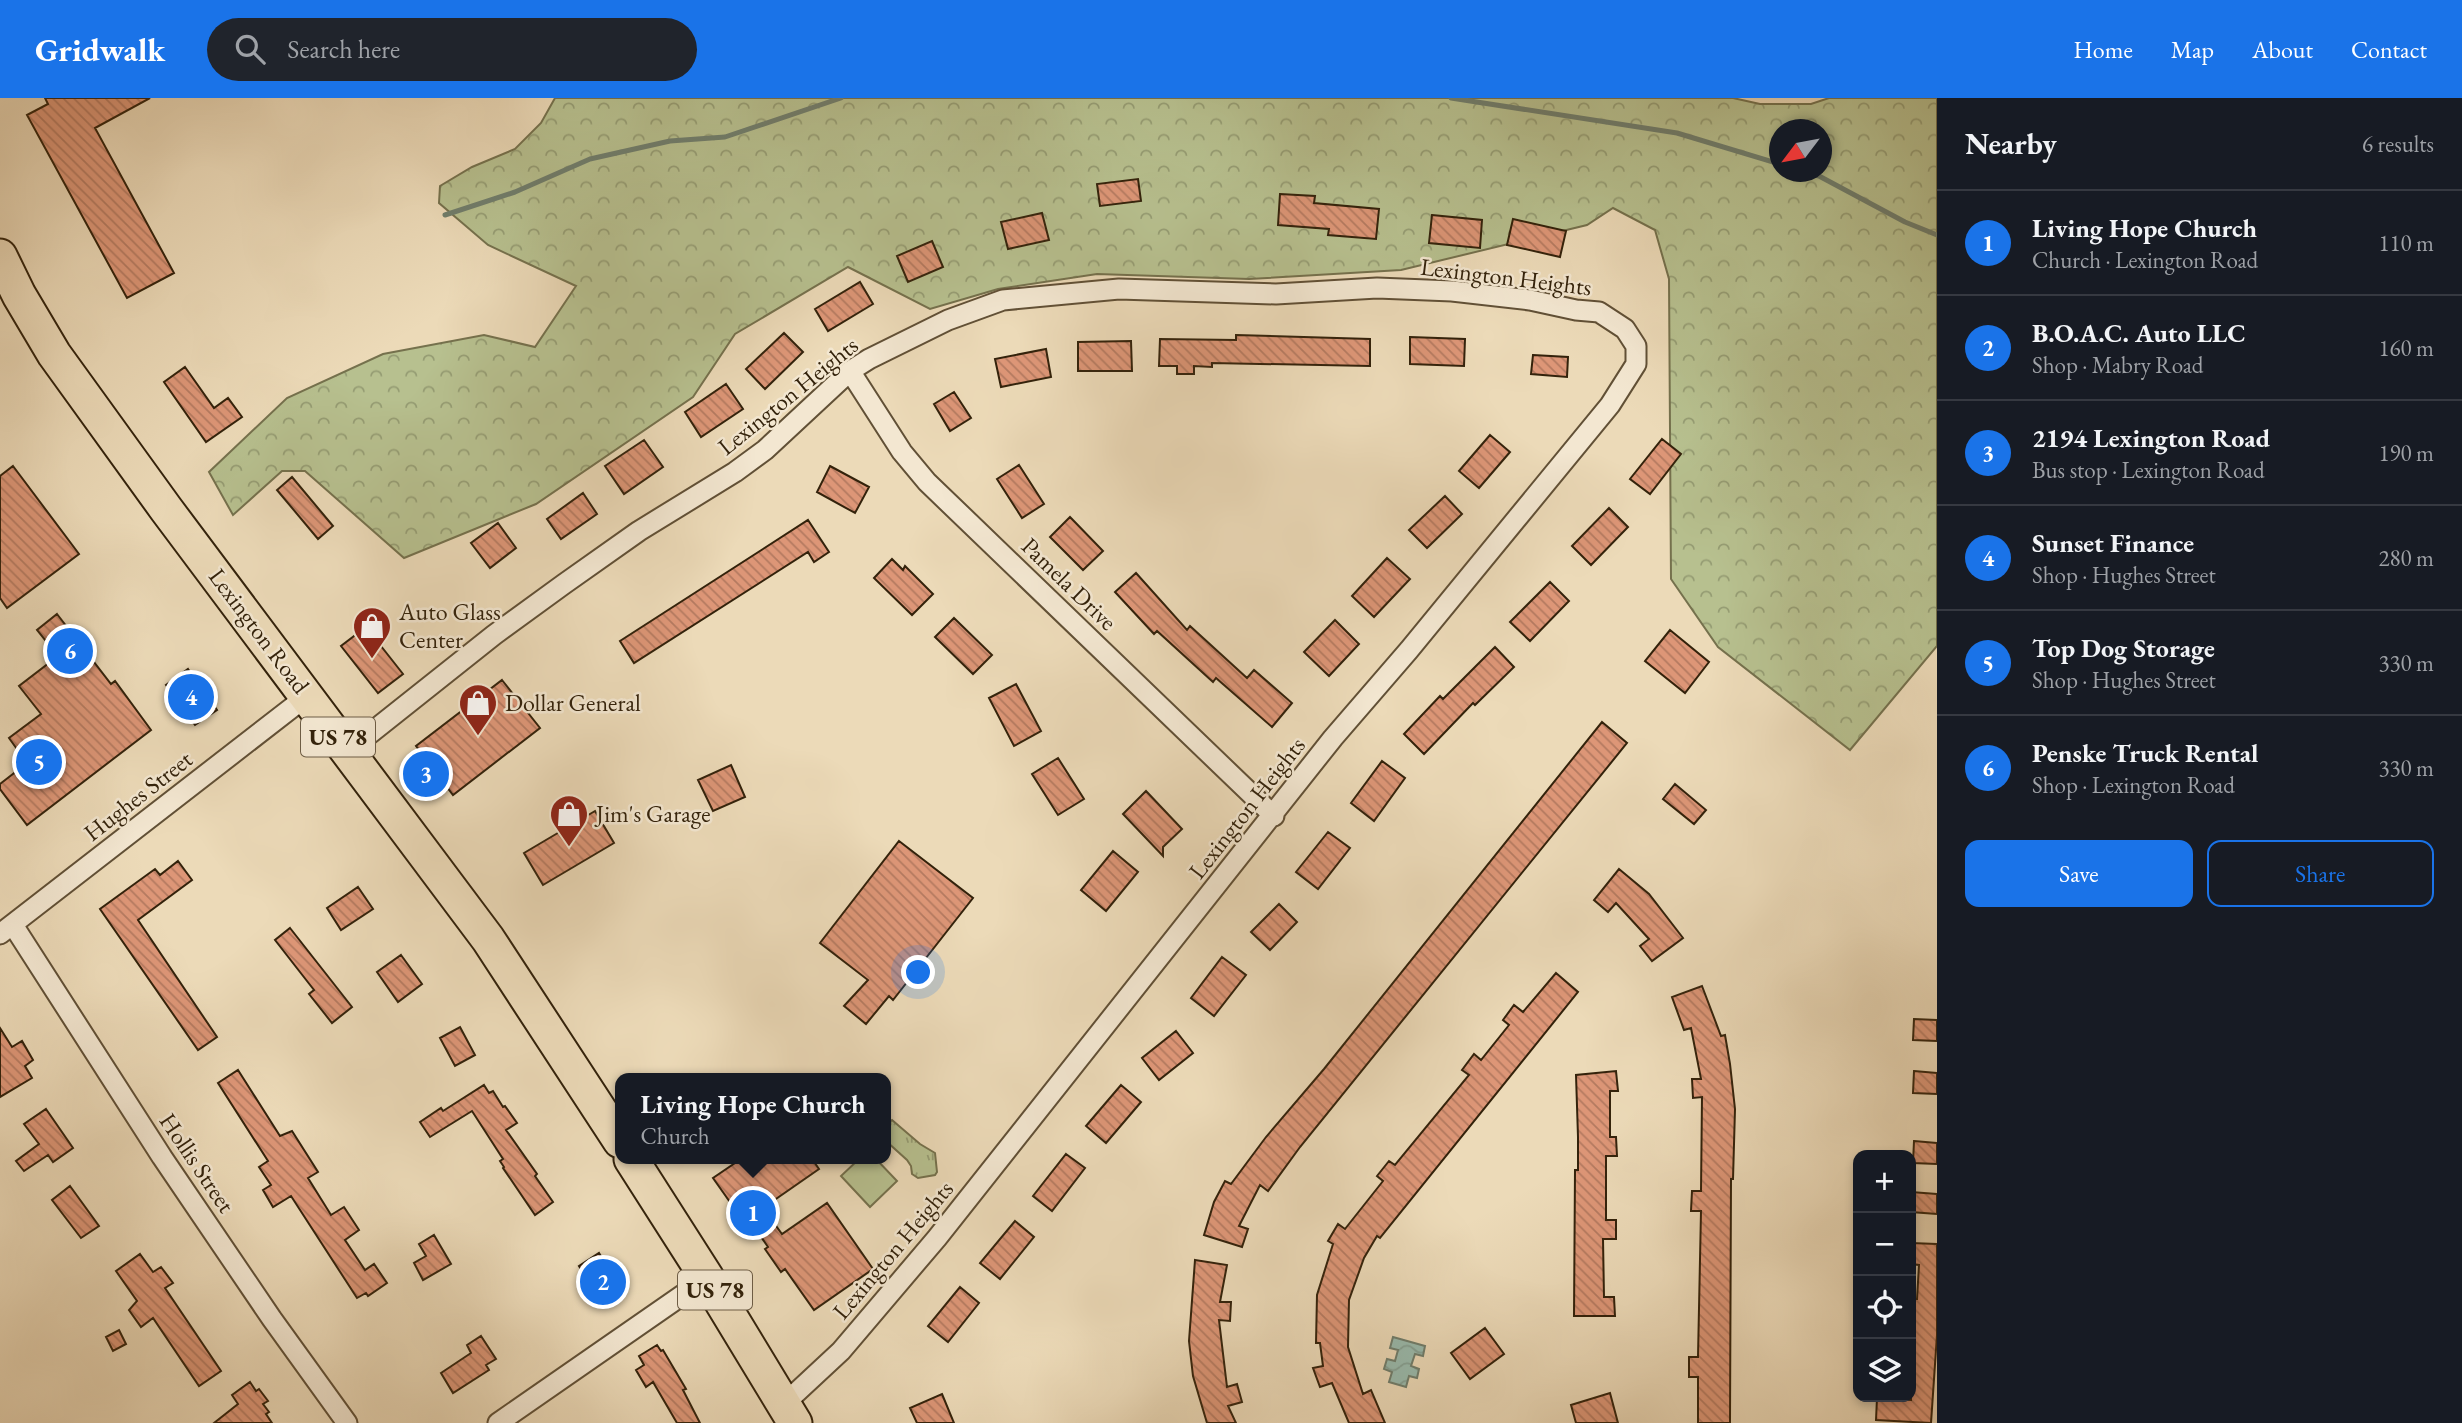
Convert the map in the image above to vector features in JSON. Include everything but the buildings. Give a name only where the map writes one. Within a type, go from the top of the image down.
[{"type":"highway","name":"Lexington Road","points":[[0,256],[19,296],[54,355],[488,939],[615,1133]]},
{"type":"highway","name":"US 78","points":[[634,1164],[790,1414]]},
{"type":"street","name":"Lexington Heights","points":[[348,751],[494,635],[564,584],[639,531],[735,472],[765,450],[850,371],[948,320],[1003,300],[1119,289],[1276,294],[1377,288],[1452,291],[1530,300],[1599,312],[1625,329],[1636,346],[1636,364],[1610,405],[1409,650],[1333,738],[1274,816],[937,1238],[790,1414]]},
{"type":"street","name":"Pamela Drive","points":[[850,371],[902,452],[928,482],[1274,816]]},
{"type":"street","name":"Hughes Street","points":[[7,930],[307,696]]},
{"type":"street","name":"Hollis Street","points":[[7,930],[272,1319],[347,1423]]},
{"type":"street","points":[[498,1423],[707,1278]]},
{"type":"green space","points":[[555,98],[1733,98],[1760,104],[1811,104],[1829,98],[1937,98],[1937,646],[1850,750],[1718,647],[1671,579],[1669,279],[1655,230],[1613,208],[1587,225],[1401,270],[1249,279],[1097,274],[998,289],[930,309],[848,267],[735,334],[693,397],[536,504],[404,558],[305,471],[282,471],[233,515],[209,472],[287,398],[383,354],[484,335],[535,347],[576,286],[488,245],[439,203],[440,186],[472,167],[515,149],[541,123]]},
{"type":"green space","points":[[891,1121],[935,1153],[935,1175],[918,1178],[912,1174],[907,1160],[891,1146]]},
{"type":"green space","points":[[854,1164],[881,1164],[897,1181],[870,1207],[841,1176]]},
{"type":"water","points":[[1393,1337],[1425,1346],[1423,1356],[1415,1354],[1411,1366],[1419,1369],[1417,1378],[1409,1376],[1406,1387],[1389,1382],[1392,1372],[1384,1369],[1387,1359],[1395,1361],[1398,1350],[1390,1348]]},
{"type":"waterway","points":[[445,215],[515,192],[590,159],[670,141],[725,137],[841,98]]},
{"type":"waterway","points":[[1451,98],[1677,133],[1769,161]]},
{"type":"waterway","points":[[1830,182],[1905,222],[1937,235]]},
{"type":"place","name":"Penske Truck Rental","points":[[70,651]]},
{"type":"place","name":"Auto Glass Center","points":[[372,660]]},
{"type":"place","name":"Sunset Finance","points":[[191,697]]},
{"type":"place","name":"Dollar General","points":[[478,737]]},
{"type":"place","name":"Top Dog Storage","points":[[39,762]]},
{"type":"place","name":"2194 Lexington Road","points":[[426,774]]},
{"type":"place","name":"Jim's Garage","points":[[569,848]]},
{"type":"place","name":"Living Hope Church","points":[[753,1213]]},
{"type":"place","name":"B.O.A.C. Auto LLC","points":[[603,1282]]}]
